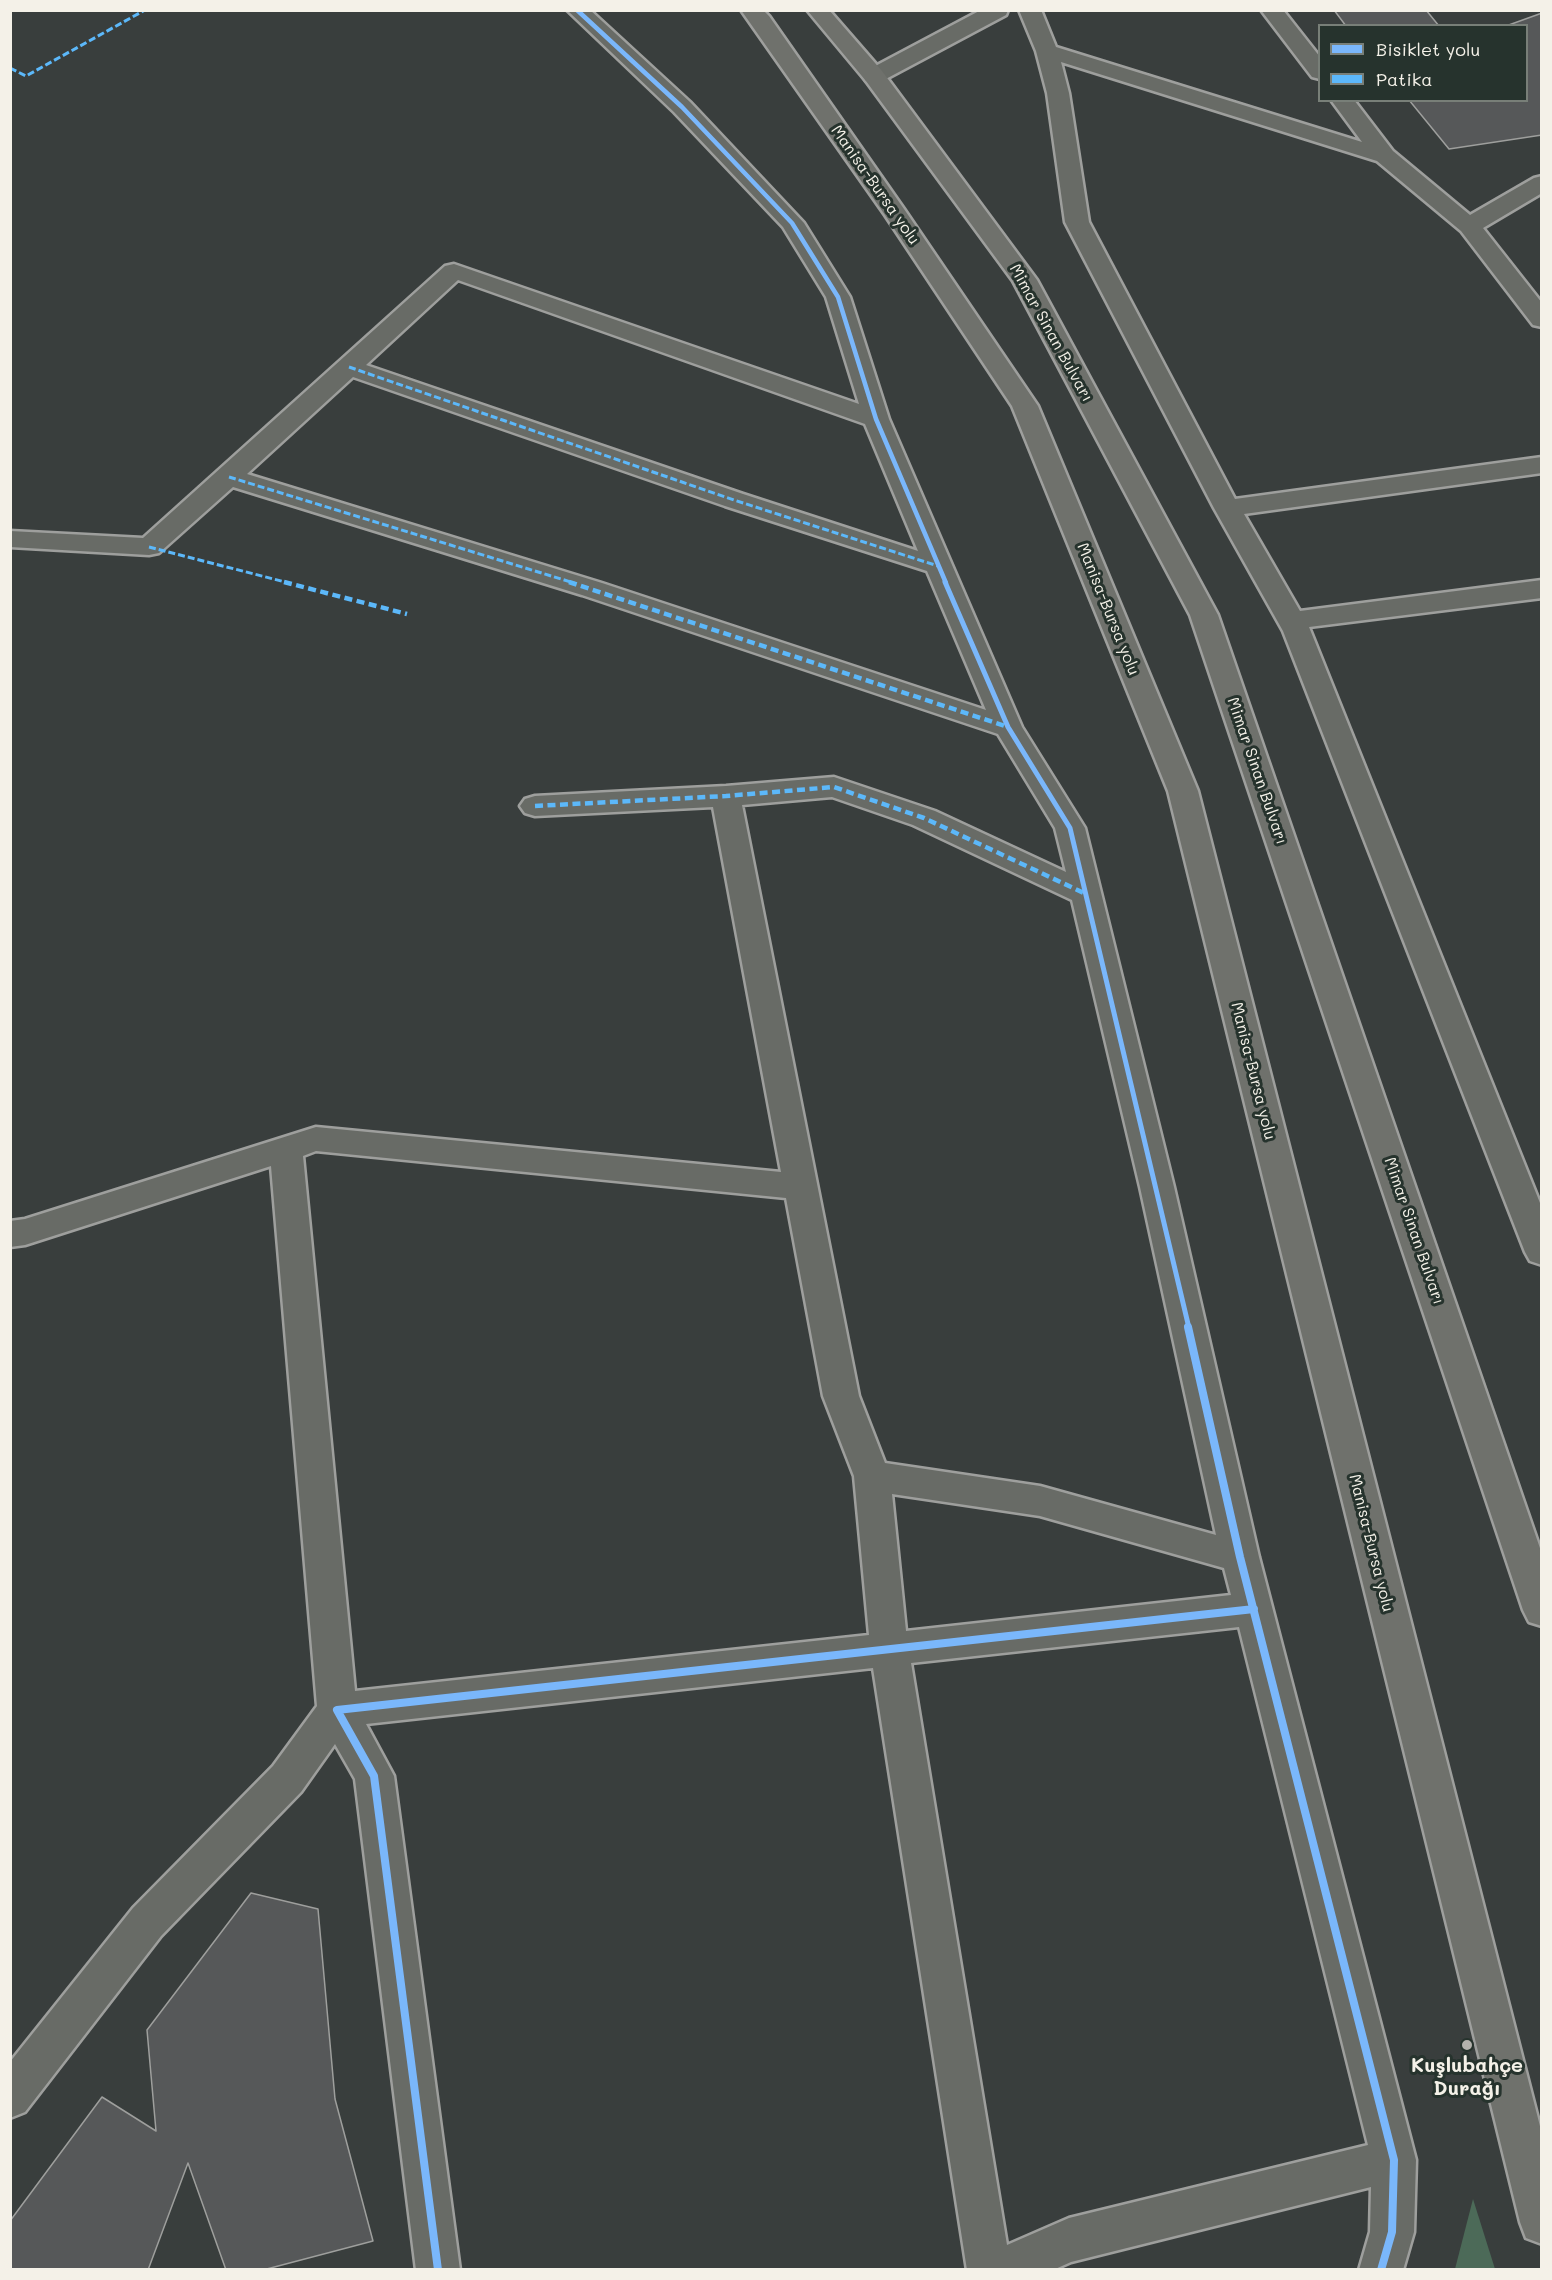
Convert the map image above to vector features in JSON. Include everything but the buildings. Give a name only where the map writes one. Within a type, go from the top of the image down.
[{"type":"highway","name":"Manisa-Bursa yolu","points":[[751,10],[896,214],[1024,406],[1183,791],[1542,2222]]},
{"type":"highway","name":"Mimar Sinan Bulvarı","points":[[817,10],[874,76],[1025,280],[1204,615],[1542,1610]]},
{"type":"street","points":[[577,10],[682,107],[792,223],[838,297],[876,419],[1008,727],[1070,828],[1158,1186],[1240,1557],[1394,2160],[1392,2232],[1382,2270]]},
{"type":"street","points":[[874,76],[998,10]]},
{"type":"street","points":[[1030,10],[1047,51],[1058,93],[1077,222],[1227,508],[1297,631],[1542,1252]]},
{"type":"street","points":[[1271,10],[1318,69]]},
{"type":"street","points":[[1047,51],[1385,156]]},
{"type":"street","points":[[1344,102],[1385,156],[1469,226],[1542,320]]},
{"type":"street","points":[[1469,226],[1542,183]]},
{"type":"street","points":[[10,539],[149,547],[454,271],[876,419]]},
{"type":"street","points":[[349,367],[734,500],[938,566]]},
{"type":"street","points":[[1227,508],[1542,465]]},
{"type":"street","points":[[229,477],[592,589],[1008,727]]},
{"type":"street","points":[[1291,621],[1542,589]]},
{"type":"street","points":[[535,806],[726,796],[834,787],[924,818],[1086,894]]},
{"type":"street","points":[[726,796],[841,1396],[872,1476],[889,1649],[989,2270]]},
{"type":"street","points":[[10,1234],[25,1232],[316,1139],[800,1187]]},
{"type":"street","points":[[286,1148],[337,1710],[374,1776],[438,2270]]},
{"type":"street","points":[[872,1476],[1040,1501],[1240,1557]]},
{"type":"street","points":[[18,2074],[147,1922],[287,1779],[337,1710],[1254,1609]]},
{"type":"street","points":[[1001,2270],[1070,2240],[1394,2160]]},
{"type":"green space","points":[[1473,2199],[1495,2269],[1455,2269]]},
{"type":"marked path","points":[[10,68],[26,76],[145,10]]},
{"type":"marked path","points":[[349,367],[734,500],[938,566]]},
{"type":"marked path","points":[[229,477],[592,589],[1008,727]]},
{"type":"marked path","points":[[149,547],[407,614]]},
{"type":"marked path","points":[[535,806],[726,796],[834,787],[924,818],[1086,894]]},
{"type":"cycle path","points":[[577,10],[682,107],[792,223],[838,297],[876,419],[1008,727],[1070,828],[1157,1187],[1240,1557],[1394,2160],[1392,2232],[1381,2270]]},
{"type":"cycle path","points":[[438,2270],[374,1776],[337,1710],[1254,1609]]},
{"type":"place","name":"Kuşlubahçe Durağı","points":[[1467,2045]]}]
